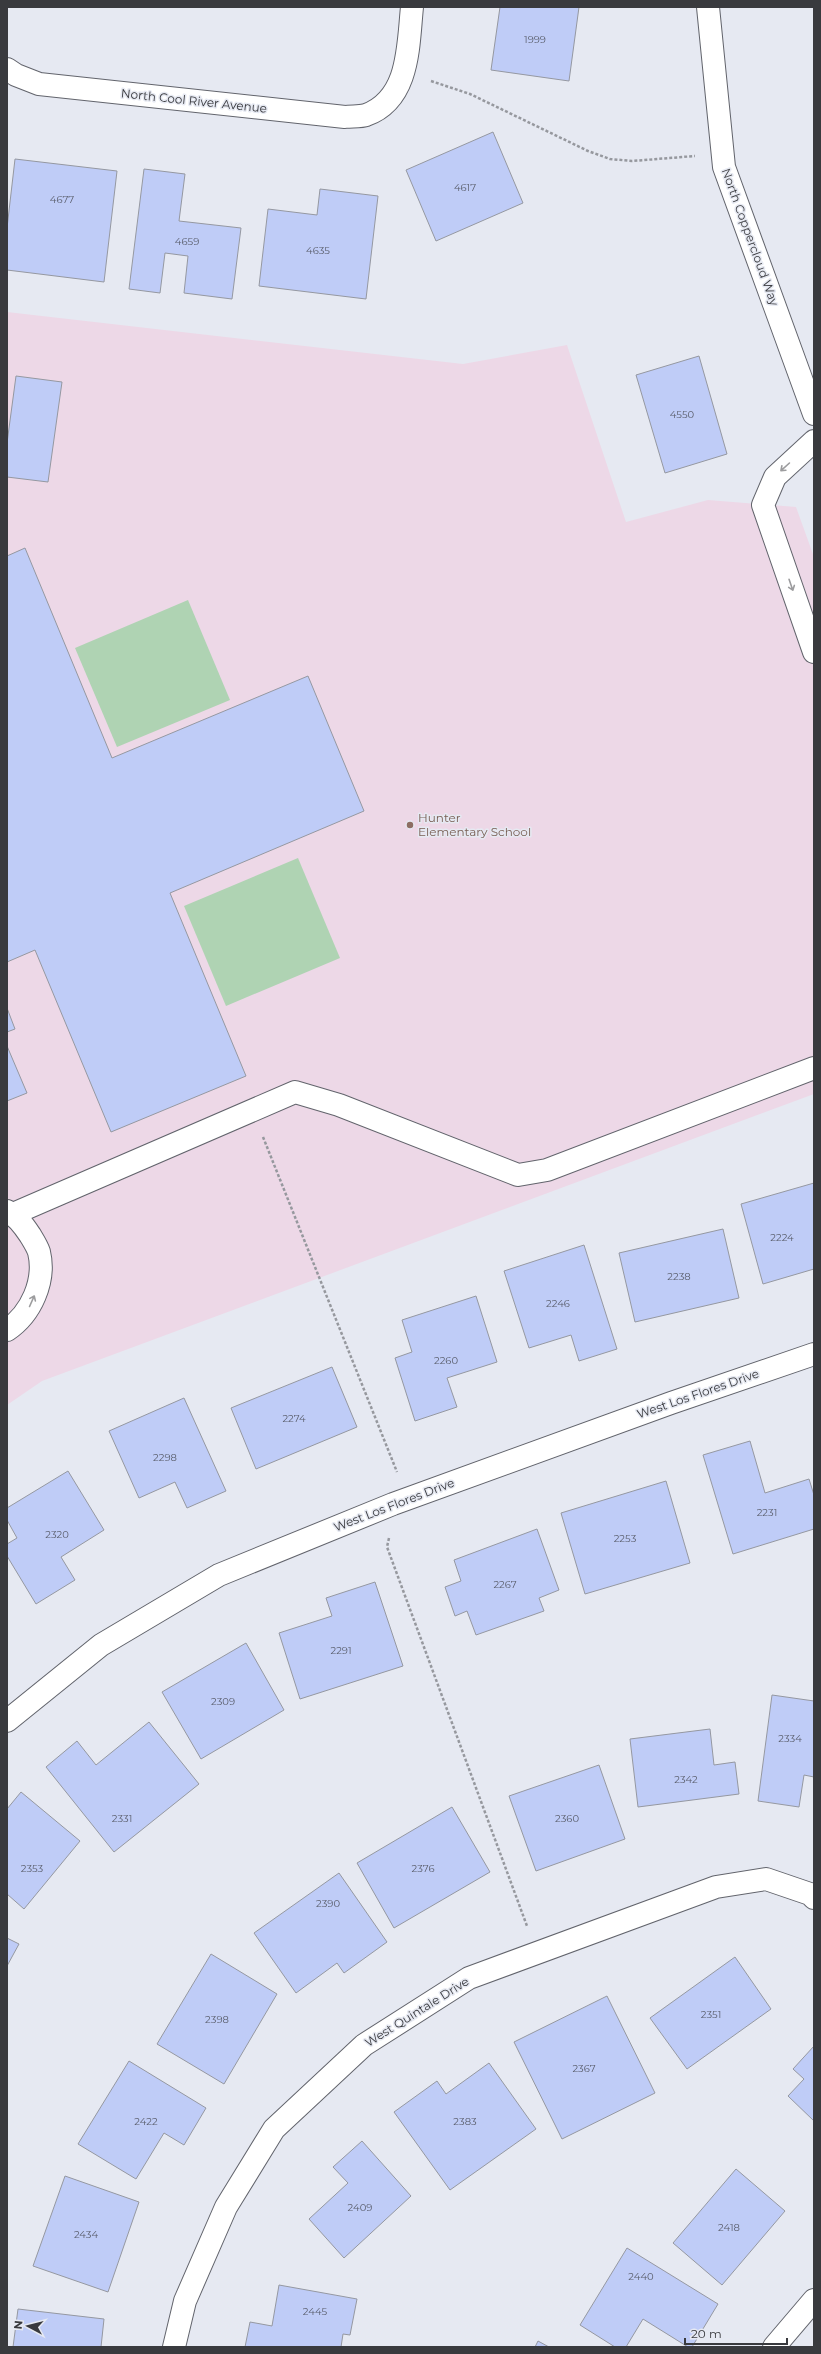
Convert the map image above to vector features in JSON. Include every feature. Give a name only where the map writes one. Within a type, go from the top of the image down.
[{"type":"street","name":"North Cool River Avenue","points":[[7,69],[16,75],[39,84],[345,117],[366,115],[382,105],[398,87],[403,73],[412,7]]},
{"type":"street","name":"North Coppercloud Way","points":[[708,7],[724,167],[814,414]]},
{"type":"street","points":[[814,441],[774,477],[763,505],[814,652]]},
{"type":"street","points":[[7,1330],[18,1323],[32,1304],[41,1277],[39,1251],[25,1227],[10,1212],[295,1092],[339,1105],[518,1175],[547,1170],[814,1068]]},
{"type":"street","name":"West Los Flores Drive","points":[[7,1721],[101,1645],[219,1575],[401,1501],[671,1403],[814,1354]]},
{"type":"street","name":"West Quintale Drive","points":[[174,2347],[185,2301],[226,2207],[274,2129],[364,2045],[469,1978],[716,1886],[766,1879],[810,1894],[814,1898]]},
{"type":"street","points":[[774,2347],[814,2300]]},
{"type":"path","points":[[403,73],[449,86],[470,94],[588,151],[610,159],[632,161],[723,154]]},
{"type":"shaded area","name":"Hunter Elementary School","points":[[7,312],[463,364],[567,345],[626,522],[708,500],[796,507],[814,557],[814,1094],[42,1381],[7,1405]]},
{"type":"green space","points":[[188,600],[230,700],[117,747],[75,648]]},
{"type":"green space","points":[[298,858],[340,958],[226,1006],[184,906]]},
{"type":"building","points":[[500,7],[579,7],[569,81],[491,70]]},
{"type":"building","points":[[493,132],[523,203],[436,241],[406,170]]},
{"type":"building","points":[[15,159],[117,171],[104,282],[7,270],[7,228]]},
{"type":"building","points":[[144,169],[185,174],[179,221],[241,228],[232,299],[184,293],[188,256],[165,253],[160,293],[129,289]]},
{"type":"building","points":[[320,189],[378,196],[366,299],[259,286],[268,209],[317,215]]},
{"type":"building","points":[[699,356],[727,454],[665,473],[636,375]]},
{"type":"building","points":[[16,376],[62,382],[48,482],[7,477],[7,443]]},
{"type":"building","points":[[25,548],[112,758],[308,676],[364,811],[170,893],[246,1076],[111,1132],[35,950],[7,962],[7,556]]},
{"type":"building","points":[[7,1008],[15,1029],[7,1032]]},
{"type":"building","points":[[7,1046],[27,1093],[7,1101]]},
{"type":"building","points":[[814,1183],[814,1269],[763,1284],[741,1204]]},
{"type":"building","points":[[723,1229],[739,1298],[635,1322],[619,1253]]},
{"type":"building","points":[[584,1245],[617,1349],[579,1361],[571,1335],[529,1348],[504,1271]]},
{"type":"building","points":[[476,1296],[497,1362],[447,1378],[457,1407],[415,1421],[395,1358],[412,1352],[402,1320]]},
{"type":"building","points":[[332,1367],[357,1427],[256,1469],[231,1408]]},
{"type":"building","points":[[184,1398],[226,1491],[187,1508],[175,1482],[139,1498],[109,1431]]},
{"type":"building","points":[[750,1441],[765,1493],[809,1479],[814,1495],[814,1529],[733,1554],[703,1455]]},
{"type":"building","points":[[68,1471],[104,1530],[61,1557],[75,1580],[36,1604],[7,1556],[7,1544],[17,1538],[7,1520],[7,1508]]},
{"type":"building","points":[[666,1481],[690,1563],[585,1594],[561,1513]]},
{"type":"building","points":[[537,1529],[559,1590],[539,1598],[544,1611],[476,1635],[467,1611],[455,1616],[445,1587],[461,1581],[454,1560]]},
{"type":"building","points":[[375,1582],[403,1666],[300,1699],[279,1633],[332,1616],[326,1598]]},
{"type":"building","points":[[246,1643],[284,1710],[201,1759],[162,1692]]},
{"type":"building","points":[[772,1695],[814,1701],[814,1777],[804,1775],[799,1807],[758,1801]]},
{"type":"building","points":[[149,1722],[199,1784],[114,1852],[46,1767],[77,1741],[96,1765]]},
{"type":"building","points":[[710,1729],[714,1765],[735,1762],[739,1794],[638,1807],[630,1739]]},
{"type":"building","points":[[599,1765],[625,1839],[536,1871],[509,1796]]},
{"type":"building","points":[[21,1792],[80,1841],[24,1909],[7,1894],[7,1809]]},
{"type":"building","points":[[452,1807],[490,1872],[394,1928],[357,1863]]},
{"type":"building","points":[[339,1873],[387,1942],[344,1973],[337,1963],[296,1993],[254,1933]]},
{"type":"building","points":[[7,1938],[19,1944],[7,1966]]},
{"type":"building","points":[[211,1954],[277,1994],[224,2084],[157,2044]]},
{"type":"building","points":[[735,1957],[771,2009],[687,2069],[650,2018]]},
{"type":"building","points":[[607,1996],[655,2093],[562,2139],[514,2042]]},
{"type":"building","points":[[814,2046],[814,2121],[788,2096],[804,2079],[793,2069]]},
{"type":"building","points":[[129,2061],[206,2108],[184,2145],[164,2133],[136,2179],[78,2144]]},
{"type":"building","points":[[489,2063],[536,2129],[450,2190],[394,2112],[437,2081],[446,2094]]},
{"type":"building","points":[[362,2141],[411,2196],[344,2258],[309,2219],[348,2183],[333,2167]]},
{"type":"building","points":[[736,2169],[785,2211],[722,2285],[673,2243]]},
{"type":"building","points":[[65,2176],[139,2202],[108,2292],[33,2266]]},
{"type":"building","points":[[627,2248],[718,2304],[692,2347],[688,2347],[643,2319],[626,2347],[615,2347],[580,2325]]},
{"type":"building","points":[[279,2285],[357,2299],[350,2335],[343,2334],[341,2347],[245,2347],[250,2322],[272,2326]]},
{"type":"building","points":[[18,2309],[104,2319],[101,2347],[13,2347]]},
{"type":"building","points":[[538,2341],[549,2347],[535,2347]]},
{"type":"place","name":"Hunter Elementary School","points":[[410,825]]}]
